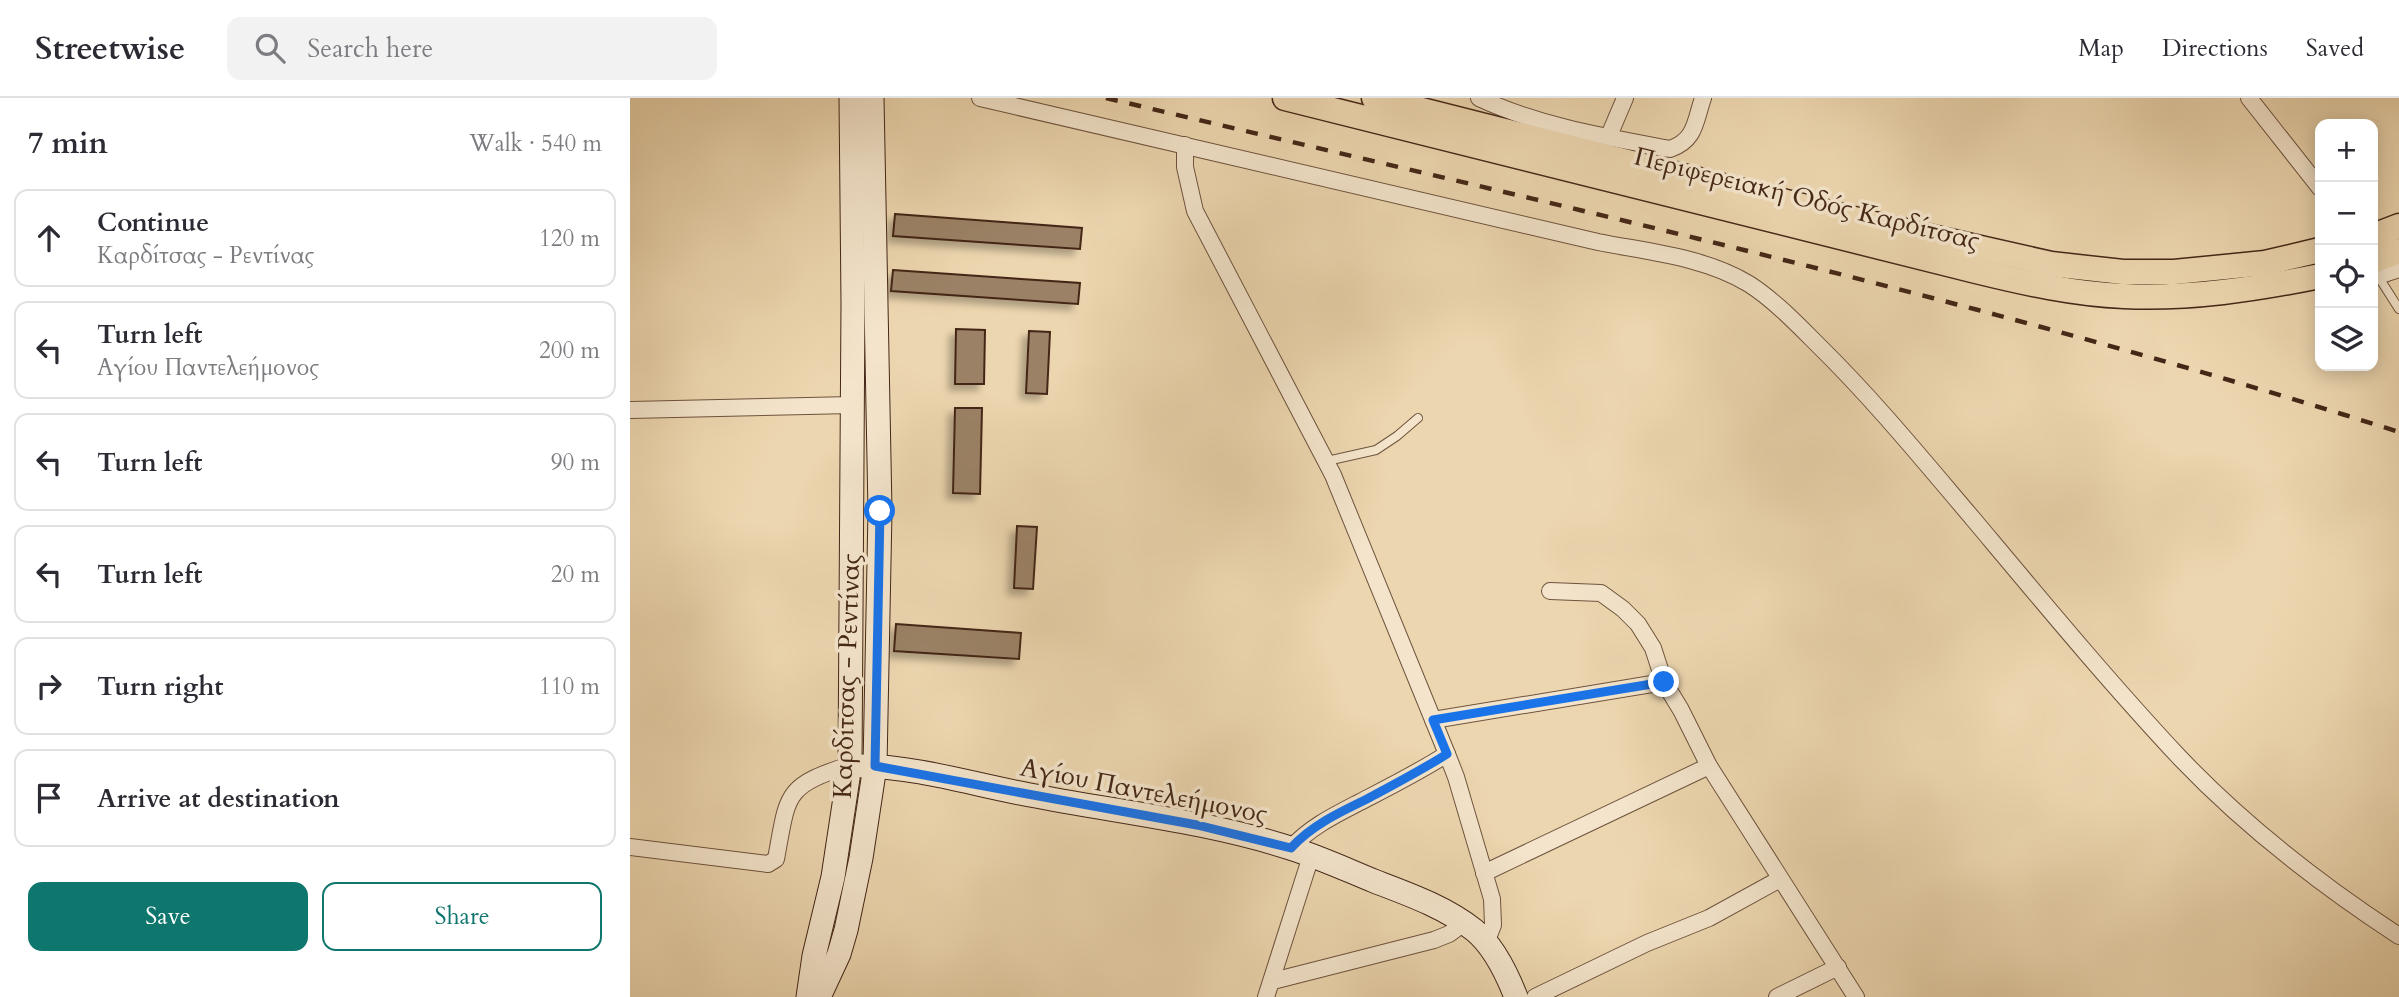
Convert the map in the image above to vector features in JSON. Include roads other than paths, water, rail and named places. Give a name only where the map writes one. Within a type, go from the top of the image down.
[{"type":"main road","name":"Καρδίτσας - Ρεντίνας","points":[[808,997],[833,877],[850,765],[853,303],[851,98]]},
{"type":"main road","name":"Καρδίτσας - Ρεντίνας","points":[[819,997],[839,954],[846,930],[864,841],[875,766],[880,511],[872,98]]},
{"type":"main road","name":"Περιφερειακή Οδός Καρδίτσας","points":[[1285,98],[2052,288],[2124,296],[2198,294],[2264,287],[2315,277]]},
{"type":"main road","name":"Περιφερειακή Οδός Καρδίτσας","points":[[1374,98],[1874,224],[2051,264],[2123,272],[2174,272],[2265,263],[2315,251]]},
{"type":"main road","points":[[2378,234],[2399,226]]},
{"type":"main road","points":[[2378,266],[2399,251]]},
{"type":"main road","points":[[853,303],[877,302]]},
{"type":"main road","name":"Αγίου Παντελεήμονος","points":[[850,765],[875,766],[1197,825],[1301,852],[1436,906],[1464,923],[1486,943],[1505,972],[1516,997]]},
{"type":"street","points":[[980,98],[1598,242],[1691,261],[1723,271],[1750,285],[1802,329],[1878,408],[2102,670],[2182,759],[2262,834],[2316,878],[2399,936]]},
{"type":"street","points":[[1479,98],[1516,114],[1608,138],[1670,149],[1682,145],[1690,137],[1703,98]]},
{"type":"street","points":[[1608,138],[1625,98]]},
{"type":"street","points":[[2249,98],[2315,182]]},
{"type":"street","points":[[1185,145],[1185,167],[1195,211],[1327,461],[1456,777],[1494,917],[1492,931],[1486,943]]},
{"type":"street","points":[[2378,268],[2399,269]]},
{"type":"street","points":[[630,410],[852,405]]},
{"type":"street","points":[[1550,591],[1601,593],[1638,624],[1650,642],[1664,682],[1709,766],[1856,997]]},
{"type":"street","points":[[1433,720],[1664,682]]},
{"type":"street","points":[[1266,997],[1273,981],[1301,852],[1301,836],[1447,754]]},
{"type":"street","points":[[630,847],[768,864],[776,859],[786,803],[794,791],[819,775],[850,765]]},
{"type":"street","points":[[1484,873],[1709,766]]},
{"type":"street","points":[[1535,997],[1647,943],[1709,918],[1780,878]]},
{"type":"street","points":[[1273,981],[1434,940],[1464,923]]},
{"type":"street","points":[[1777,997],[1838,967]]},
{"type":"lane","points":[[2378,273],[2399,309]]},
{"type":"lane","points":[[1327,461],[1376,450],[1418,418]]},
{"type":"railway","points":[[1106,98],[1594,213],[1918,294],[2079,337],[2399,432]]}]
